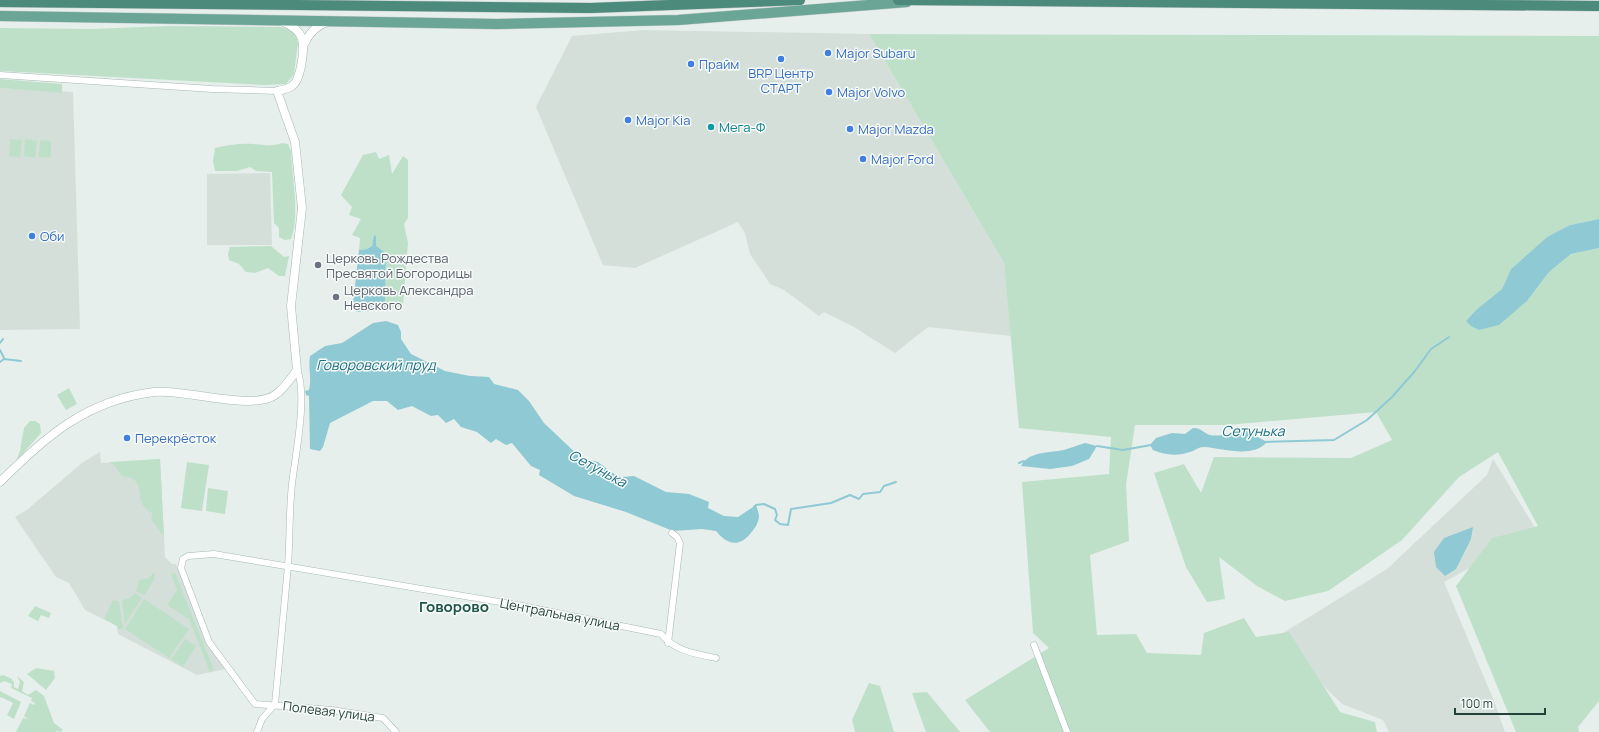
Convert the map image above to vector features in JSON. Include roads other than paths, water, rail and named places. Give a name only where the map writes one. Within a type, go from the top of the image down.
[{"type":"highway","points":[[0,2],[591,8],[800,0]]},
{"type":"highway","points":[[898,0],[1599,6]]},
{"type":"main road","points":[[0,16],[498,24],[678,20],[924,0]]},
{"type":"street","points":[[0,75],[204,88],[277,91],[291,87],[298,78],[303,46],[302,38],[298,32],[287,23],[280,21]]},
{"type":"street","points":[[303,46],[311,32],[321,24],[328,21]]},
{"type":"street","points":[[257,732],[262,719],[275,704],[288,567],[291,495],[297,458],[302,386],[298,370],[291,306],[302,208],[295,142],[277,91]]},
{"type":"street","points":[[0,482],[54,432],[85,412],[101,406],[154,392],[181,393],[250,401],[263,400],[275,396],[298,370]]},
{"type":"street","points":[[668,643],[680,543],[677,537],[672,533]]},
{"type":"street","name":"Центральная улица","points":[[255,704],[209,642],[181,568],[182,561],[185,557],[214,554],[517,605],[661,634],[668,643],[680,650],[716,658]]},
{"type":"street","points":[[1034,645],[1067,732]]},
{"type":"street","name":"Полевая улица","points":[[255,704],[275,704],[383,718],[396,732]]},
{"type":"water","points":[[1599,219],[1599,248],[1571,254],[1549,272],[1527,301],[1499,325],[1479,330],[1471,326],[1466,321],[1476,310],[1502,289],[1511,269],[1547,237],[1570,225]]},
{"type":"water","points":[[374,235],[376,236],[376,246],[386,253],[385,308],[382,310],[356,312],[353,303],[359,250],[367,249],[372,246]]},
{"type":"water","name":"Говоровский пруд","points":[[386,321],[398,325],[401,332],[401,339],[411,354],[445,371],[470,376],[489,377],[494,384],[518,390],[529,401],[544,423],[581,458],[598,462],[614,474],[622,477],[634,476],[666,492],[689,494],[709,502],[708,508],[724,516],[738,517],[756,505],[759,517],[756,526],[746,538],[737,543],[724,539],[716,531],[702,529],[673,531],[626,512],[574,496],[539,475],[540,470],[531,466],[512,443],[506,445],[496,439],[491,443],[477,432],[461,427],[454,419],[446,423],[438,415],[431,416],[412,406],[398,410],[387,401],[373,401],[330,423],[323,447],[320,451],[310,449],[309,396],[306,395],[305,391],[309,390],[310,385],[310,356],[325,346],[342,343],[373,323]]},
{"type":"water","points":[[1193,428],[1213,435],[1235,436],[1245,430],[1267,442],[1254,450],[1237,451],[1204,447],[1188,453],[1173,455],[1153,450],[1150,445],[1156,438],[1172,433],[1185,434]]},
{"type":"water","points":[[1085,443],[1097,446],[1089,459],[1072,466],[1050,469],[1021,466],[1025,461],[1034,455],[1064,450]]},
{"type":"water","points":[[1473,527],[1471,539],[1456,569],[1445,576],[1436,567],[1434,552],[1444,538]]},
{"type":"waterway","name":"Сетунька","points":[[1265,442],[1334,440],[1367,420],[1392,397],[1415,371],[1431,349],[1449,337]]},
{"type":"waterway","points":[[0,343],[3,339]]},
{"type":"waterway","points":[[0,350],[4,358]]},
{"type":"waterway","name":"Сетунька","points":[[0,362],[4,359],[21,361]]},
{"type":"waterway","name":"Сетунька","points":[[1097,446],[1123,450],[1151,445]]},
{"type":"waterway","name":"Сетунька","points":[[1019,463],[1024,461]]},
{"type":"waterway","name":"Сетунька","points":[[754,507],[756,505],[764,504],[775,509],[777,515],[775,520],[780,524],[788,525],[791,509],[831,503],[850,495],[859,499],[863,494],[880,492],[884,486],[896,482]]},
{"type":"place","name":"Major Subaru","points":[[828,53]]},
{"type":"place","name":"BRP Центр СТАРТ","points":[[781,59]]},
{"type":"place","name":"Прайм","points":[[691,64]]},
{"type":"place","name":"Major Volvo","points":[[829,92]]},
{"type":"place","name":"Major Kia","points":[[628,120]]},
{"type":"place","name":"Мега-Ф","points":[[711,127]]},
{"type":"place","name":"Major Mazda","points":[[850,129]]},
{"type":"place","name":"Major Ford","points":[[863,159]]},
{"type":"place","name":"Оби","points":[[32,236]]},
{"type":"place","name":"Церковь Рождества Пресвятой Богородицы","points":[[318,265]]},
{"type":"place","name":"Церковь Александра Невского","points":[[336,297]]},
{"type":"place","name":"Перекрёсток","points":[[127,438]]},
{"type":"district","name":"Говорово","points":[[454,606]]}]
